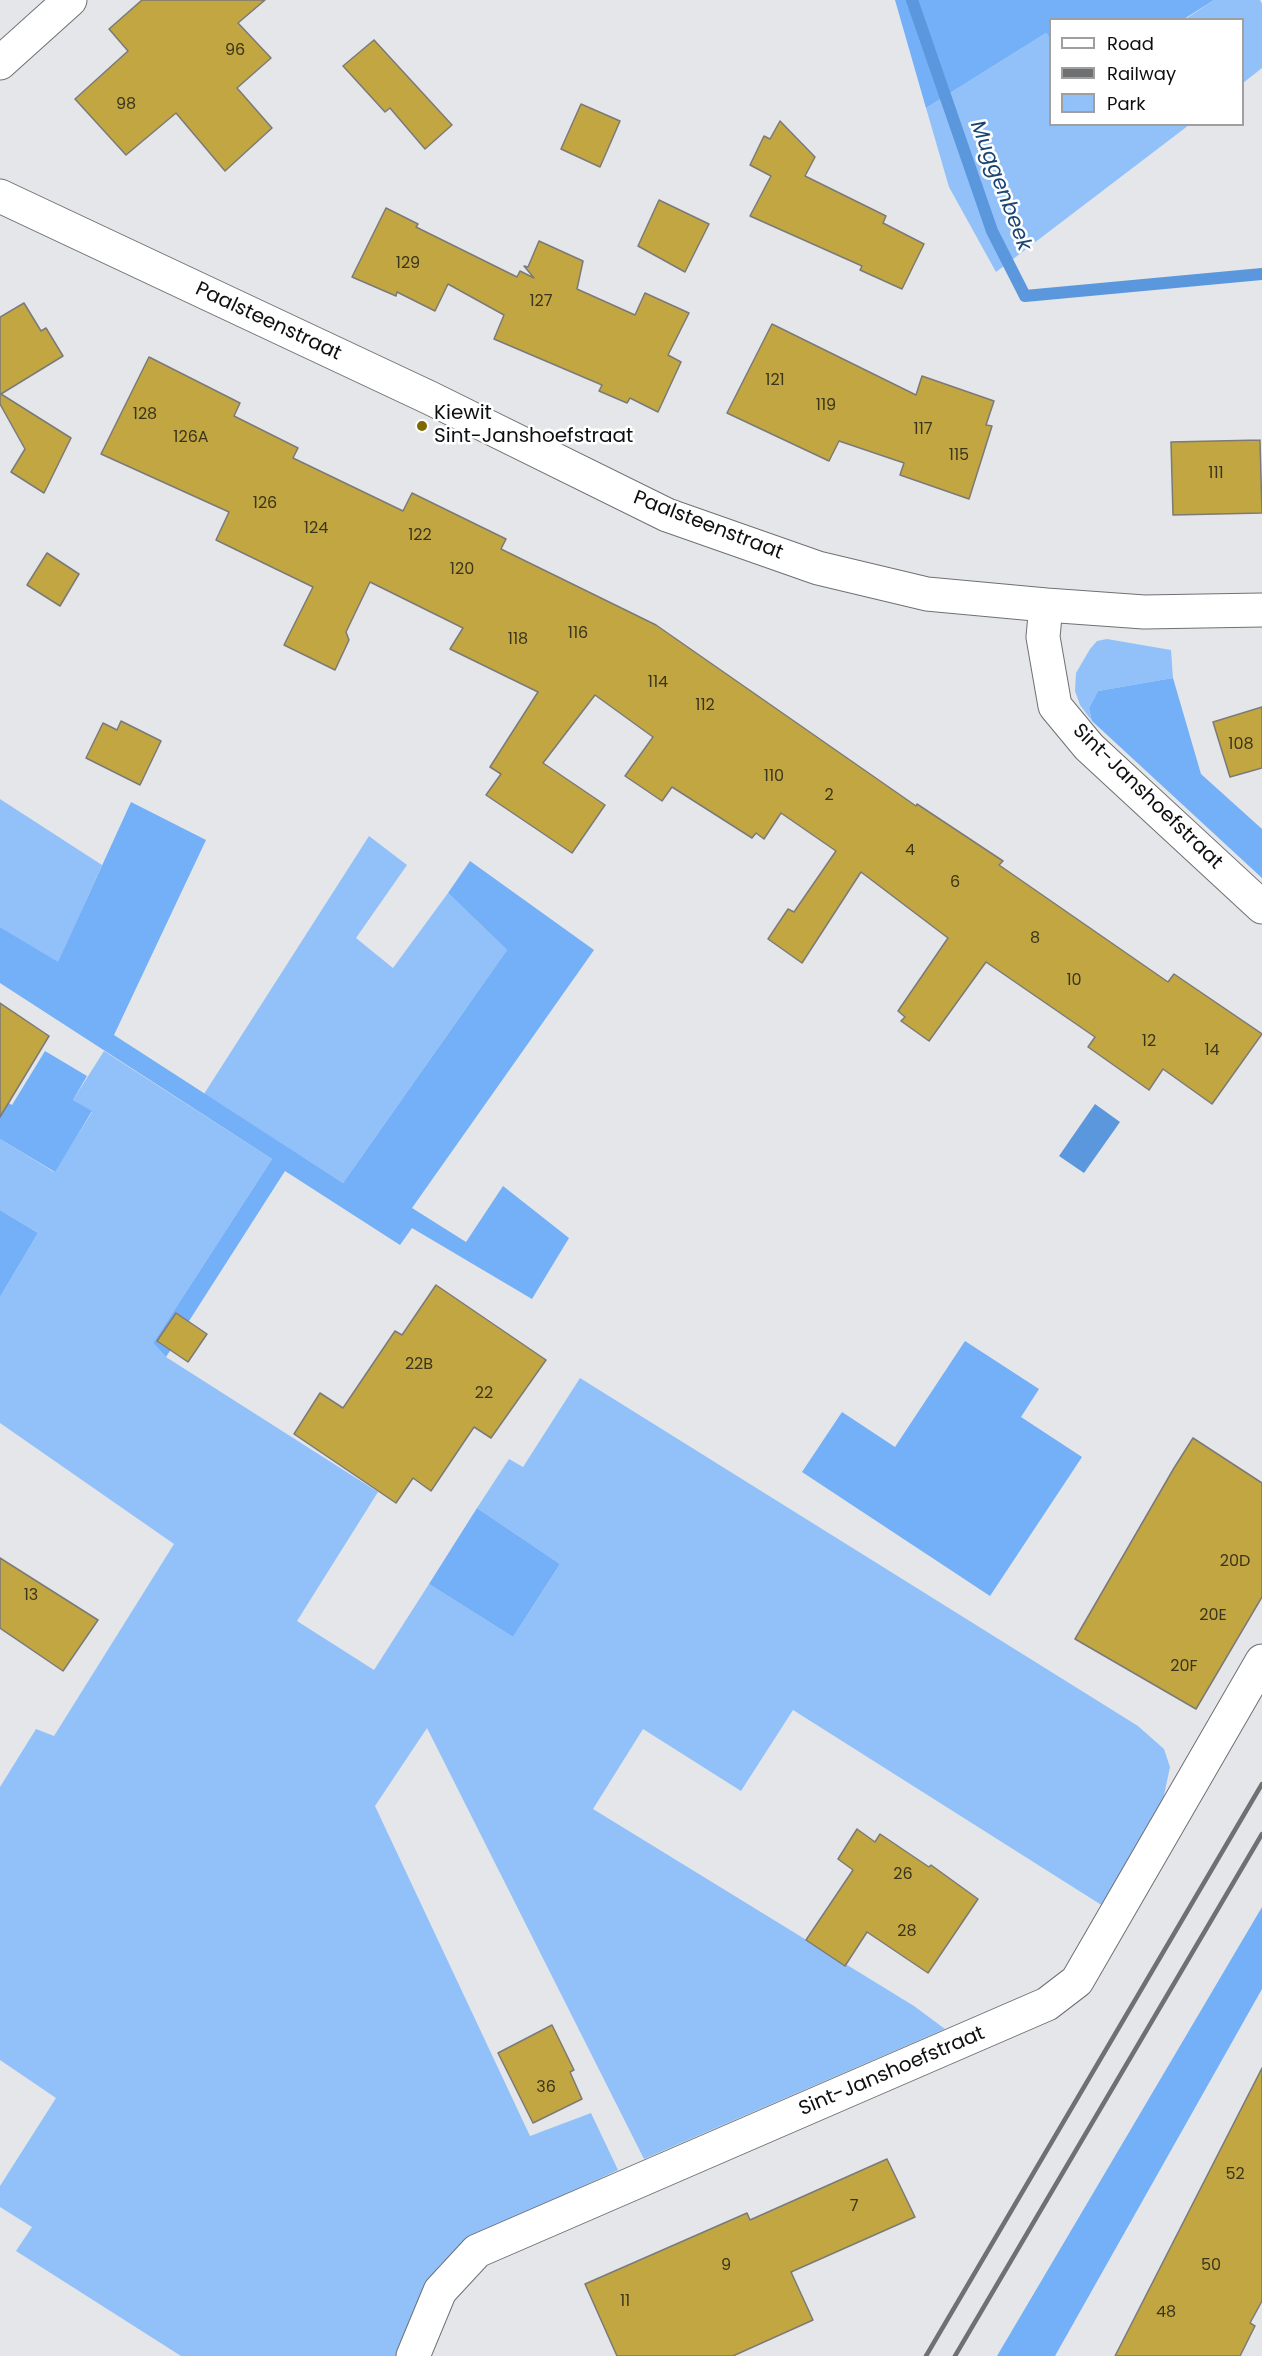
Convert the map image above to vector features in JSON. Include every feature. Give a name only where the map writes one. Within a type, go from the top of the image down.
[{"type":"street","points":[[0,63],[70,0]]},
{"type":"street","name":"Paalsteenstraat","points":[[0,196],[430,398],[667,515],[818,568],[916,591],[1046,606],[1144,612],[1262,610]]},
{"type":"street","name":"Sint-Janshoefstraat","points":[[1046,606],[1043,637],[1055,706],[1089,747],[1262,907]]},
{"type":"street","name":"Sint-Janshoefstraat","points":[[413,2356],[440,2291],[477,2251],[1047,2004],[1077,1981],[1262,1661]]},
{"type":"green space","points":[[1214,0],[1260,0],[1262,4],[1262,68],[1244,82],[1244,18],[1187,18]]},
{"type":"green space","points":[[1046,33],[1049,37],[1049,126],[1188,126],[996,272],[949,187],[926,108]]},
{"type":"green space","points":[[1107,639],[1171,650],[1173,678],[1098,691],[1089,708],[1092,721],[1080,705],[1075,691],[1076,673],[1097,641]]},
{"type":"green space","points":[[0,799],[102,865],[58,963],[0,927]]},
{"type":"green space","points":[[369,836],[407,865],[356,938],[393,968],[448,893],[507,950],[343,1183],[204,1094]]},
{"type":"green space","points":[[104,1051],[272,1159],[153,1343],[166,1357],[378,1492],[297,1621],[374,1670],[429,1584],[513,1637],[560,1564],[477,1508],[509,1459],[523,1467],[580,1378],[1138,1726],[1164,1749],[1170,1767],[1163,1800],[1103,1906],[793,1710],[741,1791],[643,1729],[593,1809],[914,2006],[945,2029],[644,2159],[427,1728],[375,1806],[530,2136],[591,2113],[618,2170],[465,2241],[440,2265],[419,2299],[397,2356],[181,2356],[16,2251],[32,2227],[0,2207],[0,2186],[56,2098],[0,2060],[0,1787],[36,1729],[54,1736],[174,1544],[0,1423],[0,1297],[38,1233],[0,1210],[0,1139],[54,1172],[92,1112],[73,1100]]},
{"type":"shaded area","points":[[895,0],[1214,0],[1186,18],[1049,18],[1049,37],[1046,33],[926,108]]},
{"type":"shaded area","points":[[1173,678],[1201,774],[1262,829],[1262,878],[1092,721],[1089,708],[1098,691]]},
{"type":"shaded area","points":[[131,802],[206,840],[114,1035],[343,1183],[507,950],[448,893],[470,861],[594,950],[412,1208],[466,1242],[503,1186],[569,1238],[532,1299],[412,1228],[400,1245],[285,1171],[166,1357],[153,1343],[272,1159],[0,983],[0,927],[58,962]]},
{"type":"shaded area","points":[[45,1051],[87,1076],[73,1100],[92,1111],[55,1172],[0,1139],[0,1098],[12,1105]]},
{"type":"shaded area","points":[[1095,1104],[1120,1122],[1084,1173],[1059,1156]]},
{"type":"shaded area","points":[[0,1210],[38,1233],[0,1297]]},
{"type":"shaded area","points":[[965,1341],[1039,1389],[1021,1417],[1082,1457],[990,1596],[802,1472],[842,1412],[895,1447]]},
{"type":"shaded area","points":[[477,1508],[560,1564],[513,1637],[429,1584]]},
{"type":"shaded area","points":[[1262,1907],[1262,1989],[1055,2356],[997,2356]]},
{"type":"building","points":[[142,0],[265,0],[238,23],[271,58],[237,88],[272,128],[225,171],[176,113],[126,155],[75,99],[128,51],[109,29]]},
{"type":"building","points":[[374,40],[452,125],[425,149],[390,108],[385,112],[343,66]]},
{"type":"building","points":[[581,104],[620,121],[600,167],[561,149]]},
{"type":"building","points":[[780,121],[815,157],[805,176],[886,216],[883,223],[924,244],[902,289],[860,270],[862,266],[750,216],[771,176],[750,165],[764,136],[770,139]]},
{"type":"building","points":[[659,200],[709,224],[685,272],[638,246]]},
{"type":"building","points":[[386,208],[418,224],[416,227],[517,277],[520,271],[534,278],[524,266],[528,267],[539,241],[583,261],[577,289],[635,315],[645,293],[689,313],[668,355],[681,362],[658,412],[630,398],[627,403],[599,391],[602,385],[494,339],[504,315],[448,284],[435,311],[397,292],[396,296],[352,277]]},
{"type":"building","points":[[24,303],[41,331],[46,328],[63,356],[1,394],[71,438],[44,493],[11,472],[25,449],[0,404],[0,317]]},
{"type":"building","points":[[772,324],[916,395],[922,376],[994,401],[986,425],[992,426],[969,499],[900,475],[904,463],[839,441],[829,461],[727,413]]},
{"type":"building","points":[[149,357],[240,403],[234,416],[298,448],[293,458],[403,511],[412,493],[506,539],[501,549],[656,625],[916,806],[917,804],[1003,861],[999,865],[1168,982],[1174,974],[1262,1034],[1212,1104],[1163,1069],[1149,1090],[1088,1047],[1095,1037],[986,962],[929,1041],[901,1021],[905,1017],[898,1011],[948,938],[861,872],[802,963],[768,939],[788,909],[794,912],[836,851],[781,813],[764,839],[756,833],[752,838],[672,787],[662,801],[625,776],[653,737],[595,695],[543,763],[605,805],[572,853],[486,795],[501,774],[490,767],[538,692],[450,649],[463,628],[370,582],[346,632],[349,640],[335,670],[284,645],[313,587],[216,540],[229,512],[101,454]]},
{"type":"building","points":[[1260,440],[1262,513],[1173,515],[1171,442]]},
{"type":"building","points":[[47,553],[79,574],[60,606],[27,585]]},
{"type":"building","points":[[1262,707],[1262,768],[1230,777],[1213,722]]},
{"type":"building","points":[[121,721],[161,741],[140,785],[86,758],[103,723],[117,730]]},
{"type":"building","points":[[0,1003],[49,1036],[0,1117]]},
{"type":"building","points":[[436,1285],[546,1360],[491,1438],[474,1427],[431,1491],[413,1478],[396,1503],[294,1434],[320,1393],[343,1408],[395,1331],[402,1335]]},
{"type":"building","points":[[176,1313],[207,1334],[188,1362],[157,1341]]},
{"type":"building","points":[[1193,1438],[1262,1483],[1262,1597],[1196,1709],[1075,1639]]},
{"type":"building","points":[[0,1558],[98,1620],[63,1671],[0,1628]]},
{"type":"building","points":[[857,1829],[875,1842],[880,1834],[929,1867],[931,1865],[978,1899],[928,1973],[867,1932],[845,1966],[806,1940],[853,1870],[838,1859]]},
{"type":"building","points":[[552,2025],[574,2070],[570,2072],[582,2099],[533,2123],[498,2053]]},
{"type":"building","points":[[1262,2068],[1262,2301],[1250,2323],[1255,2326],[1240,2356],[1115,2356]]},
{"type":"building","points":[[887,2159],[915,2217],[791,2272],[813,2320],[733,2356],[617,2356],[585,2284],[747,2213],[750,2220]]},
{"type":"waterway","name":"Muggenbeek","points":[[912,0],[992,231],[1025,296],[1262,274]]},
{"type":"railway","points":[[926,2356],[1262,1784]]},
{"type":"railway","points":[[955,2356],[1262,1834]]},
{"type":"place","name":"Kiewit Sint-Janshoefstraat","points":[[422,426]]}]
